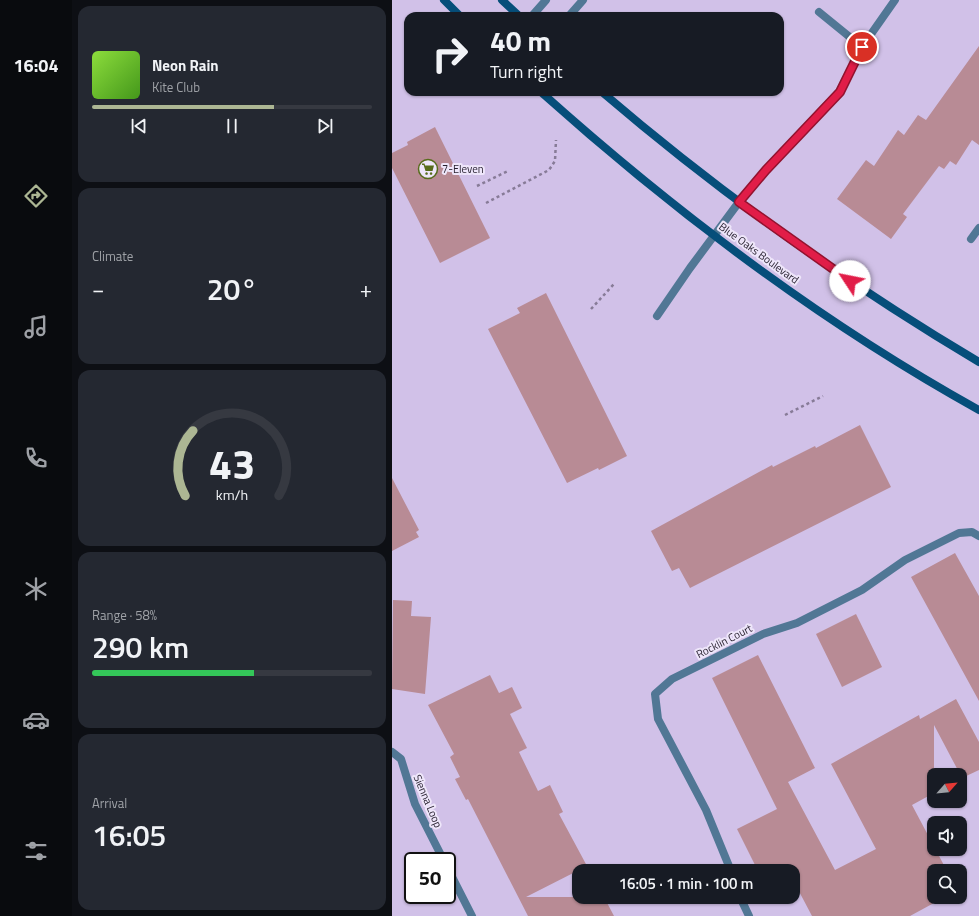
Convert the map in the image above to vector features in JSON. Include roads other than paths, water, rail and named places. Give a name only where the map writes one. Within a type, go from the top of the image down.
[{"type":"main road","points":[[444,0],[456,12]]},
{"type":"main road","points":[[502,0],[515,12]]},
{"type":"main road","name":"Blue Oaks Boulevard","points":[[546,96],[624,165],[715,235],[827,315],[893,358],[979,410]]},
{"type":"main road","points":[[607,96],[739,202],[838,274],[909,320],[979,362]]},
{"type":"street","points":[[536,12],[546,0]]},
{"type":"street","points":[[572,12],[583,0]]},
{"type":"street","points":[[658,316],[739,202],[766,170],[840,92],[862,47],[894,0]]},
{"type":"street","points":[[820,12],[862,47]]},
{"type":"street","points":[[971,239],[979,228]]},
{"type":"street","name":"Rocklin Court","points":[[728,864],[706,810],[658,719],[655,694],[672,679],[762,634],[797,623],[862,590],[905,560],[959,533],[972,532],[979,536]]},
{"type":"street","name":"Sienna Loop","points":[[392,752],[401,759],[415,804],[439,852]]},
{"type":"street","points":[[456,885],[472,916]]},
{"type":"street","points":[[743,904],[749,916]]},
{"type":"place","name":"7-Eleven","points":[[428,169]]}]
